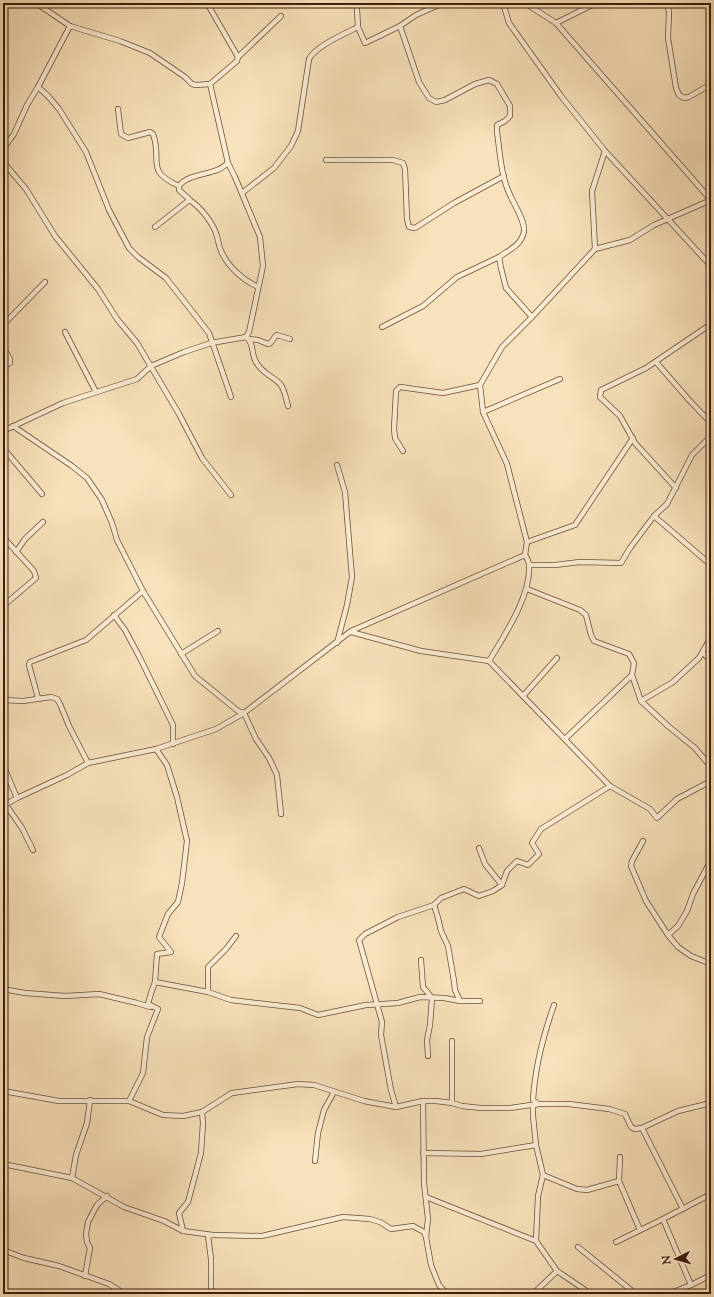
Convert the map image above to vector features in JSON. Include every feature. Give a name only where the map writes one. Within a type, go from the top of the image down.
[{"type":"street","points":[[36,3],[70,26],[120,41],[150,53],[185,77],[192,84],[202,85],[210,84],[237,61],[238,57],[281,16]]},
{"type":"street","points":[[207,3],[238,57]]},
{"type":"street","points":[[355,3],[357,9],[358,27],[365,43],[400,26],[416,15],[443,3]]},
{"type":"street","points":[[503,3],[509,23],[561,96],[605,151],[711,266]]},
{"type":"street","points":[[489,661],[510,626],[526,589],[530,566],[525,554],[527,542],[507,464],[483,412],[480,385],[502,347],[595,249],[630,240],[654,225],[711,200],[556,23],[525,3]]},
{"type":"street","points":[[556,23],[596,3]]},
{"type":"street","points":[[667,3],[669,12],[668,38],[676,88],[679,94],[684,98],[689,97],[711,84]]},
{"type":"street","points":[[3,149],[14,134],[27,105],[70,26]]},
{"type":"street","points":[[382,327],[423,306],[457,277],[499,257],[518,245],[524,231],[520,215],[510,196],[504,176],[497,125],[505,121],[510,116],[510,106],[497,84],[489,80],[475,84],[445,100],[436,102],[429,98],[419,82],[400,26]]},
{"type":"street","points":[[242,193],[274,168],[291,146],[298,131],[309,59],[312,54],[337,37],[358,27]]},
{"type":"street","points":[[210,84],[228,164],[260,237],[263,266],[248,338],[255,361],[261,370],[280,385],[285,394],[288,406]]},
{"type":"street","points":[[38,87],[59,109],[86,152],[109,210],[129,248],[138,257],[166,278],[206,328],[231,397]]},
{"type":"street","points":[[118,109],[121,134],[128,138],[150,132],[152,134],[157,151],[156,168],[159,174],[166,180],[179,186],[179,190],[197,205],[213,227],[221,252],[228,263],[247,282],[258,287]]},
{"type":"street","points":[[595,249],[592,220],[592,191],[605,151]]},
{"type":"street","points":[[326,160],[393,160],[403,163],[405,169],[407,219],[409,227],[415,228],[454,203],[504,176]]},
{"type":"street","points":[[3,162],[26,189],[55,236],[98,288],[117,319],[137,343],[180,414],[202,458],[231,495]]},
{"type":"street","points":[[179,186],[181,183],[191,178],[218,170],[228,164]]},
{"type":"street","points":[[155,227],[190,200]]},
{"type":"street","points":[[499,257],[506,288],[532,317]]},
{"type":"street","points":[[3,325],[45,282]]},
{"type":"street","points":[[676,488],[635,443],[620,416],[600,397],[600,390],[646,368],[711,324]]},
{"type":"street","points":[[64,332],[96,392]]},
{"type":"street","points":[[3,431],[63,403],[137,379],[151,366],[211,342],[248,338],[268,344],[277,335],[290,339]]},
{"type":"street","points":[[3,347],[10,359],[10,363],[3,367]]},
{"type":"street","points":[[656,362],[688,400],[711,423]]},
{"type":"street","points":[[483,412],[560,379]]},
{"type":"street","points":[[403,451],[395,438],[394,429],[396,391],[400,387],[443,393],[480,385]]},
{"type":"street","points":[[13,426],[87,478],[102,500],[112,523],[117,540],[142,591],[195,676],[238,711],[244,713],[256,739],[269,758],[277,775],[281,814]]},
{"type":"street","points":[[530,566],[580,562],[621,563],[630,548],[654,516],[667,504],[692,455],[711,436]]},
{"type":"street","points":[[527,542],[575,525],[633,438]]},
{"type":"street","points":[[3,448],[42,494]]},
{"type":"street","points":[[337,465],[345,492],[352,577],[347,605],[337,643]]},
{"type":"street","points":[[654,516],[711,564]]},
{"type":"street","points":[[16,552],[25,539],[43,522]]},
{"type":"street","points":[[3,537],[34,571],[36,578],[3,606]]},
{"type":"street","points":[[33,850],[22,828],[5,806],[17,798],[67,775],[88,763],[156,749],[216,729],[244,713],[351,632],[525,554]]},
{"type":"street","points":[[526,589],[580,610],[586,615],[594,641],[629,654],[634,663],[632,675],[641,701],[668,726],[696,748],[711,767]]},
{"type":"street","points":[[38,698],[29,666],[30,662],[86,640],[142,591]]},
{"type":"street","points":[[114,615],[125,630],[139,656],[173,725],[173,744]]},
{"type":"street","points":[[181,654],[218,631]]},
{"type":"street","points":[[351,632],[421,651],[489,661],[610,786],[650,809],[657,818],[677,799],[711,782]]},
{"type":"street","points":[[641,701],[673,682],[703,653],[711,637]]},
{"type":"street","points":[[703,653],[711,661]]},
{"type":"street","points":[[523,696],[557,658]]},
{"type":"street","points":[[565,739],[632,675]]},
{"type":"street","points":[[3,700],[23,700],[51,697],[57,699],[88,763]]},
{"type":"street","points":[[156,749],[166,765],[177,797],[182,826],[187,840],[182,883],[178,902],[168,914],[159,936],[171,952],[157,954],[155,982],[148,1004],[158,1010]]},
{"type":"street","points":[[3,761],[17,798]]},
{"type":"street","points":[[396,1107],[391,1090],[381,1035],[382,1022],[358,940],[365,934],[398,917],[434,905],[441,898],[464,889],[479,896],[502,885],[507,870],[517,861],[528,865],[539,854],[532,843],[541,829],[610,786]]},
{"type":"street","points":[[643,841],[632,861],[631,866],[646,901],[668,935],[678,947],[691,956],[711,964]]},
{"type":"street","points":[[479,848],[485,864],[502,885]]},
{"type":"street","points":[[668,935],[678,926],[687,911],[693,894],[710,864]]},
{"type":"street","points":[[434,905],[441,930],[448,946],[455,990],[460,1001]]},
{"type":"street","points":[[208,992],[208,967],[226,949],[236,936]]},
{"type":"street","points":[[421,960],[423,987],[432,998],[430,1025],[427,1040],[428,1056]]},
{"type":"street","points":[[155,982],[208,992],[231,1000],[300,1008],[318,1015],[366,1005],[398,1003],[420,997],[444,998],[460,1001],[480,1001]]},
{"type":"street","points":[[3,989],[25,993],[65,996],[99,994],[137,1003],[158,1010]]},
{"type":"street","points":[[538,1104],[533,1100],[534,1081],[544,1035],[554,1005]]},
{"type":"street","points":[[129,1101],[143,1073],[147,1037],[158,1010]]},
{"type":"street","points":[[452,1041],[452,1104]]},
{"type":"street","points":[[3,1091],[59,1100],[129,1101],[163,1115],[183,1116],[202,1112],[232,1093],[298,1084],[314,1085],[364,1101],[396,1107],[423,1101],[481,1108],[510,1108],[538,1104],[569,1104],[608,1109],[625,1114],[631,1127],[635,1129],[642,1128],[678,1111],[711,1103]]},
{"type":"street","points":[[315,1161],[318,1133],[324,1110],[334,1092]]},
{"type":"street","points":[[72,1178],[76,1155],[87,1123],[90,1100]]},
{"type":"street","points":[[423,1101],[424,1183],[428,1219],[426,1237]]},
{"type":"street","points":[[536,1241],[538,1196],[543,1175],[536,1145],[533,1116],[533,1106],[538,1104]]},
{"type":"street","points":[[183,1231],[179,1213],[188,1202],[201,1153],[203,1123],[202,1112]]},
{"type":"street","points":[[642,1128],[683,1209]]},
{"type":"street","points":[[423,1153],[481,1154],[536,1145]]},
{"type":"street","points":[[620,1156],[619,1181],[640,1230]]},
{"type":"street","points":[[3,1164],[72,1178],[124,1207],[164,1221],[183,1231],[213,1235],[262,1236],[343,1217],[370,1219],[380,1222],[391,1229],[413,1226],[424,1232],[431,1265],[439,1285],[447,1294]]},
{"type":"street","points":[[543,1175],[577,1189],[587,1190],[619,1181]]},
{"type":"street","points":[[616,1242],[711,1194]]},
{"type":"street","points":[[84,1276],[90,1248],[87,1242],[86,1234],[88,1222],[97,1205],[106,1196]]},
{"type":"street","points":[[426,1197],[536,1241],[557,1271],[591,1294]]},
{"type":"street","points":[[663,1219],[690,1286]]},
{"type":"street","points":[[211,1294],[211,1259],[208,1236],[213,1235]]},
{"type":"street","points":[[578,1247],[636,1294]]},
{"type":"street","points":[[3,1250],[24,1258],[60,1266],[108,1284],[125,1294]]},
{"type":"street","points":[[532,1294],[557,1271]]},
{"type":"street","points":[[668,1294],[690,1286],[711,1275]]}]
